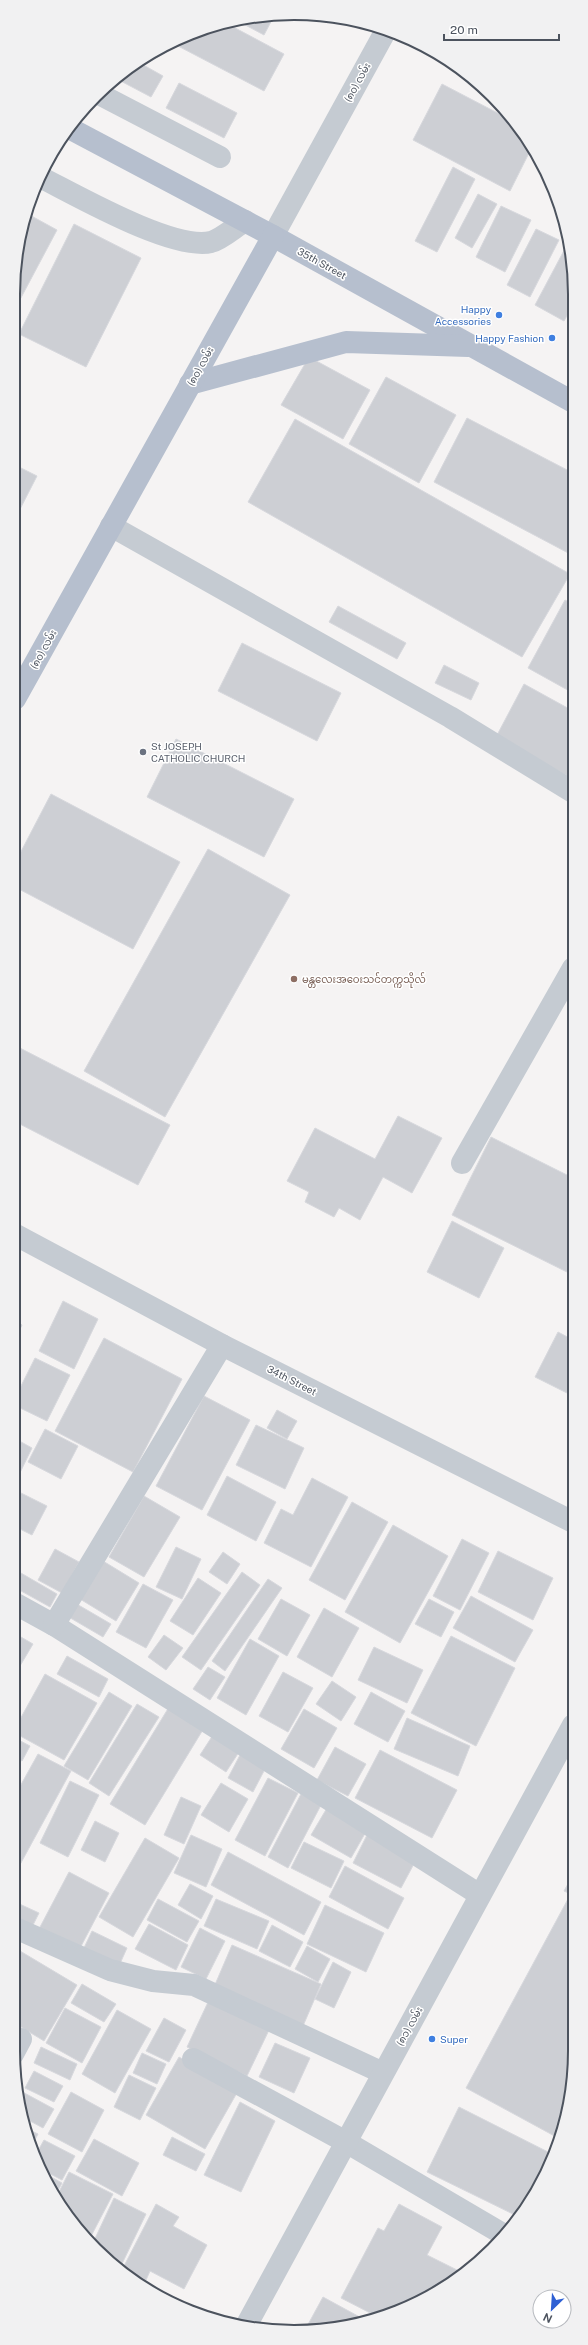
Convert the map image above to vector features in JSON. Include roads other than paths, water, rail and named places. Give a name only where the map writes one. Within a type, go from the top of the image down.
[{"type":"main road","name":"35th Street","points":[[74,131],[273,236],[568,399]]},
{"type":"main road","name":"(၈၀) လမ်း","points":[[20,690],[273,236]]},
{"type":"main road","points":[[190,384],[346,342],[471,346]]},
{"type":"street","name":"(၈၀) လမ်း","points":[[273,236],[383,35]]},
{"type":"street","points":[[104,96],[220,157]]},
{"type":"street","points":[[45,179],[162,236],[200,242],[211,242],[245,221]]},
{"type":"street","points":[[111,526],[450,717],[568,789]]},
{"type":"street","points":[[462,1164],[568,977]]},
{"type":"street","name":"34th Street","points":[[20,1237],[222,1345],[568,1519]]},
{"type":"street","points":[[54,1625],[222,1345]]},
{"type":"street","points":[[20,1605],[54,1625],[480,1894]]},
{"type":"street","name":"(၈၁) လမ်း","points":[[249,2321],[568,1734]]},
{"type":"street","points":[[20,1930],[110,1970],[153,1981],[194,1985],[383,2073]]},
{"type":"street","points":[[193,2060],[346,2142],[500,2232]]},
{"type":"place","name":"Happy Accessories","points":[[499,315]]},
{"type":"place","name":"Happy Fashion","points":[[552,338]]},
{"type":"place","name":"St JOSEPH CATHOLIC CHURCH","points":[[143,752]]},
{"type":"place","name":"မန္တလေးအဝေးသင်တက္ကသိုလ်","points":[[294,979]]},
{"type":"place","name":"Super","points":[[432,2039]]}]
